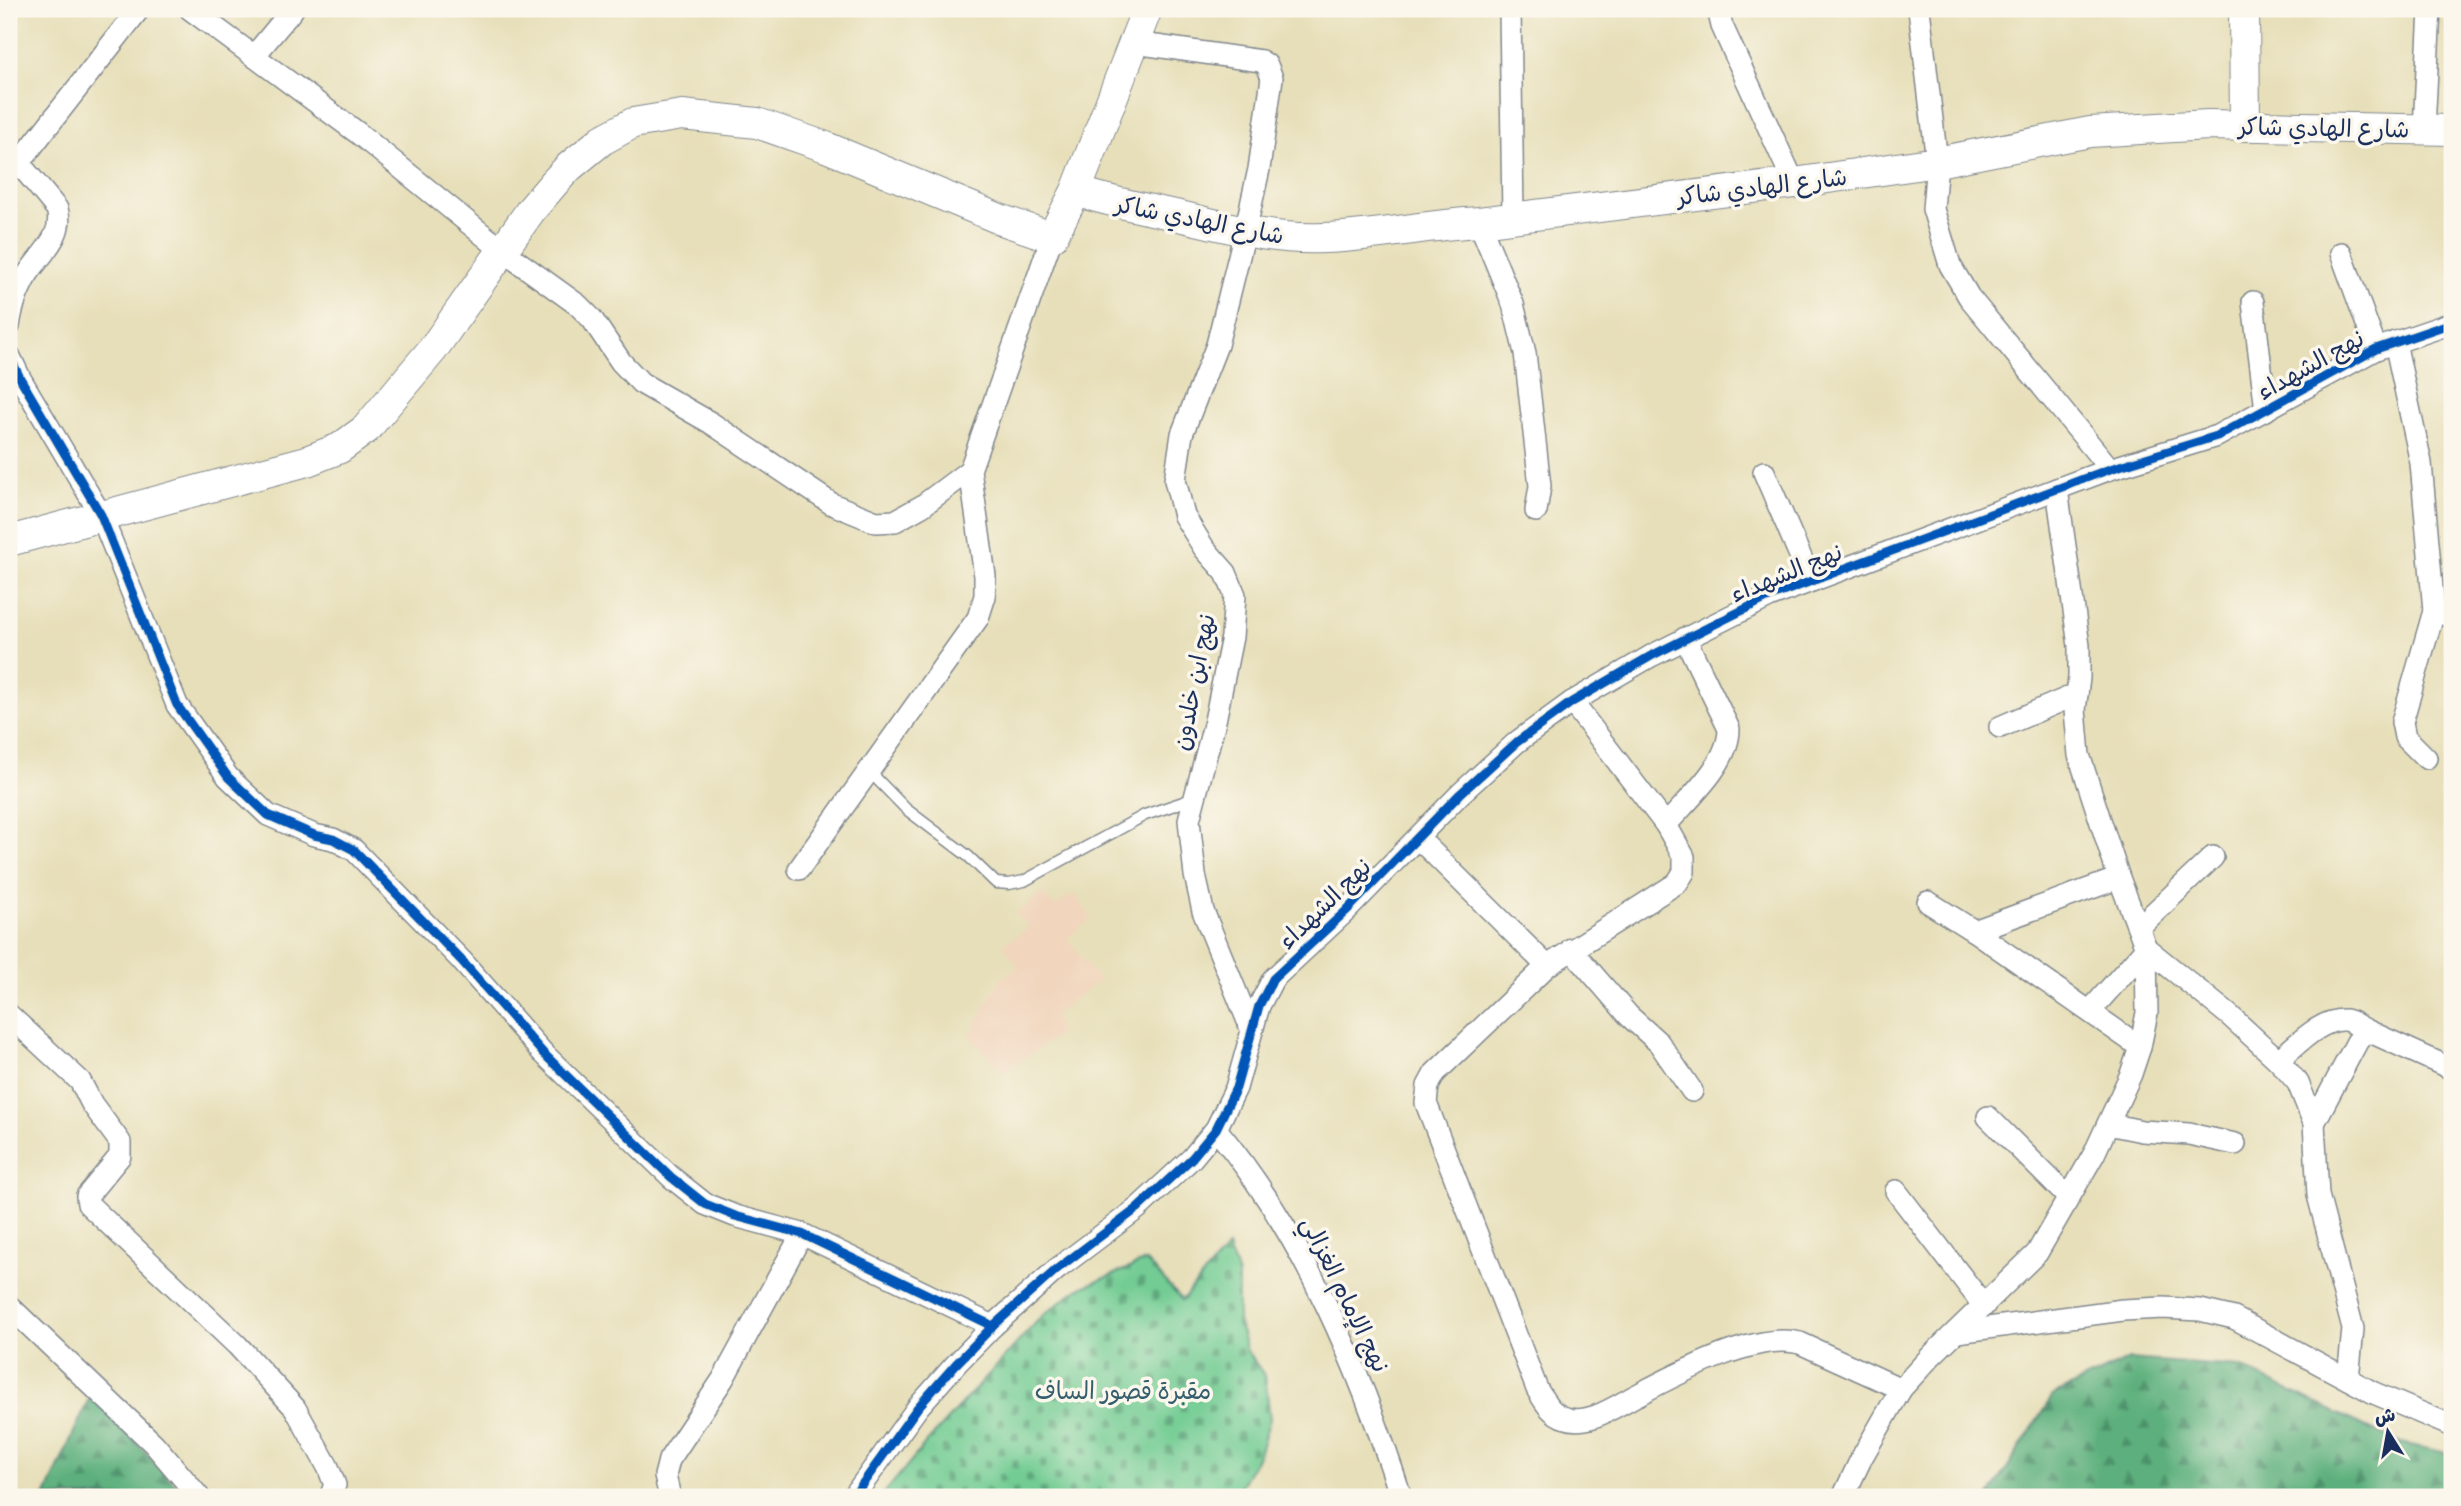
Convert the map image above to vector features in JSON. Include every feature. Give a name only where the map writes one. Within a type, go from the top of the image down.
[{"type":"street","points":[[9,326],[24,279],[58,231],[61,220],[57,209],[14,157],[139,9]]},
{"type":"street","points":[[190,9],[358,134],[503,251],[578,305],[592,319],[621,362],[641,383],[711,424],[843,509],[876,522],[895,522],[922,506],[970,470]]},
{"type":"street","points":[[254,56],[293,9]]},
{"type":"street","points":[[799,869],[978,618],[985,596],[985,576],[970,470],[1052,237],[1076,191],[1147,9]]},
{"type":"street","points":[[1510,9],[1513,217]]},
{"type":"street","points":[[1718,9],[1721,26],[1794,183]]},
{"type":"street","points":[[1919,9],[1937,162],[1933,209],[1950,265],[1969,297],[2110,470]]},
{"type":"street","points":[[2244,9],[2245,126]]},
{"type":"street","points":[[2430,9],[2438,129]]},
{"type":"street","name":"نهج ابن خلدون","points":[[1135,43],[1261,61],[1271,72],[1272,85],[1259,169],[1245,232],[1217,345],[1182,434],[1175,480],[1184,516],[1204,548],[1226,573],[1235,594],[1232,637],[1215,721],[1189,820],[1195,875],[1203,911],[1252,1031]]},
{"type":"street","points":[[9,541],[307,461],[340,448],[356,438],[378,416],[433,349],[531,210],[554,183],[602,140],[633,123],[682,115],[729,118],[772,128],[1052,237]]},
{"type":"street","name":"شارع الهادي شاكر","points":[[1076,191],[1103,200],[1245,232],[1322,239],[1794,183],[1937,162],[2090,132],[2181,126],[2438,129]]},
{"type":"street","points":[[1479,222],[1513,303],[1525,353],[1540,486],[1536,511]]},
{"type":"street","points":[[2341,253],[2385,346],[2421,463],[2443,614],[2402,722],[2405,737],[2426,758]]},
{"type":"street","points":[[2253,302],[2266,410]]},
{"type":"street","name":"نهج الشهداء","points":[[853,1497],[918,1407],[993,1326],[1057,1269],[1138,1208],[1192,1158],[1216,1129],[1236,1088],[1265,990],[1273,979],[1346,911],[1460,794],[1499,759],[1573,702],[1685,638],[1769,597],[2057,489],[2217,436],[2385,346],[2452,323]]},
{"type":"street","points":[[9,355],[101,515],[177,705],[228,777],[268,815],[354,850],[461,960],[543,1053],[671,1177],[705,1203],[735,1216],[802,1234],[993,1326]]},
{"type":"street","points":[[1764,472],[1811,581]]},
{"type":"street","points":[[1843,1497],[1862,1457],[1901,1389],[2037,1254],[2094,1154],[2140,1047],[2147,1013],[2146,948],[2119,878],[2079,755],[2075,730],[2079,646],[2057,489]]},
{"type":"street","points":[[1666,825],[1715,768],[1727,748],[1729,739],[1729,729],[1685,638]]},
{"type":"street","points":[[2000,727],[2077,694]]},
{"type":"street","points":[[1573,702],[1666,825],[1684,857],[1684,873],[1677,883],[1547,966],[1435,1073],[1428,1086],[1426,1103],[1537,1389],[1554,1413],[1568,1419],[1583,1419],[1600,1414],[1666,1380],[1723,1356],[1760,1342],[1785,1339],[1800,1343],[1901,1389]]},
{"type":"street","points":[[1418,838],[1547,966]]},
{"type":"street","points":[[2139,928],[2213,857]]},
{"type":"street","points":[[1974,931],[2119,878]]},
{"type":"street","points":[[1928,902],[2090,1010],[2140,1047]]},
{"type":"street","points":[[2090,1010],[2146,948]]},
{"type":"street","points":[[2146,948],[2229,1015],[2278,1060],[2298,1083],[2314,1123],[2318,1195],[2353,1329],[2348,1379]]},
{"type":"street","points":[[1571,949],[1629,1016],[1659,1043],[1692,1090]]},
{"type":"street","points":[[9,1015],[80,1081],[92,1104],[120,1142],[120,1156],[87,1196],[88,1204],[237,1345],[295,1408],[332,1476],[335,1485],[330,1497]]},
{"type":"street","points":[[2278,1060],[2330,1022],[2347,1020],[2452,1069]]},
{"type":"street","points":[[2314,1123],[2366,1030]]},
{"type":"street","points":[[1988,1117],[2068,1197]]},
{"type":"street","points":[[2108,1124],[2235,1143]]},
{"type":"street","name":"نهج الإمام الغزالي","points":[[1216,1129],[1254,1175],[1288,1230],[1352,1360],[1401,1497]]},
{"type":"street","points":[[1896,1191],[1984,1306]]},
{"type":"street","points":[[670,1497],[665,1476],[669,1460],[723,1379],[802,1234]]},
{"type":"street","points":[[9,1306],[155,1444],[199,1497]]},
{"type":"street","points":[[1956,1332],[2123,1310],[2200,1310],[2243,1322],[2348,1379],[2419,1414],[2452,1426]]},
{"type":"lane","points":[[869,771],[906,809],[968,856],[996,883],[1024,881],[1144,815],[1195,798]]},
{"type":"shaded area","points":[[1042,893],[1054,906],[1074,894],[1091,918],[1067,938],[1099,981],[1054,1015],[1060,1034],[1004,1072],[969,1036],[1000,980],[1018,966],[1003,945],[1030,927],[1015,914]]},
{"type":"green space","name":"مقبرة قصور الساف","points":[[1228,1247],[1238,1275],[1238,1321],[1247,1351],[1265,1376],[1270,1419],[1259,1454],[1239,1489],[1240,1497],[881,1497],[926,1443],[1042,1316],[1078,1289],[1146,1261],[1182,1300]]},
{"type":"green space","points":[[2129,1359],[2240,1367],[2397,1442],[2452,1454],[2452,1497],[1989,1497],[2053,1395]]},
{"type":"green space","points":[[91,1394],[187,1497],[45,1497]]},
{"type":"cycle path","points":[[853,1497],[918,1407],[993,1326],[1057,1269],[1138,1208],[1192,1158],[1216,1129],[1236,1088],[1259,1006],[1273,979],[1346,911],[1460,794],[1517,742],[1572,702],[1651,656],[1769,597],[2110,469],[2217,436],[2376,349],[2452,323]]},
{"type":"cycle path","points":[[9,355],[101,515],[177,705],[228,777],[268,815],[314,835],[333,839],[354,850],[461,960],[543,1053],[671,1177],[705,1204],[735,1216],[802,1234],[993,1326]]}]
